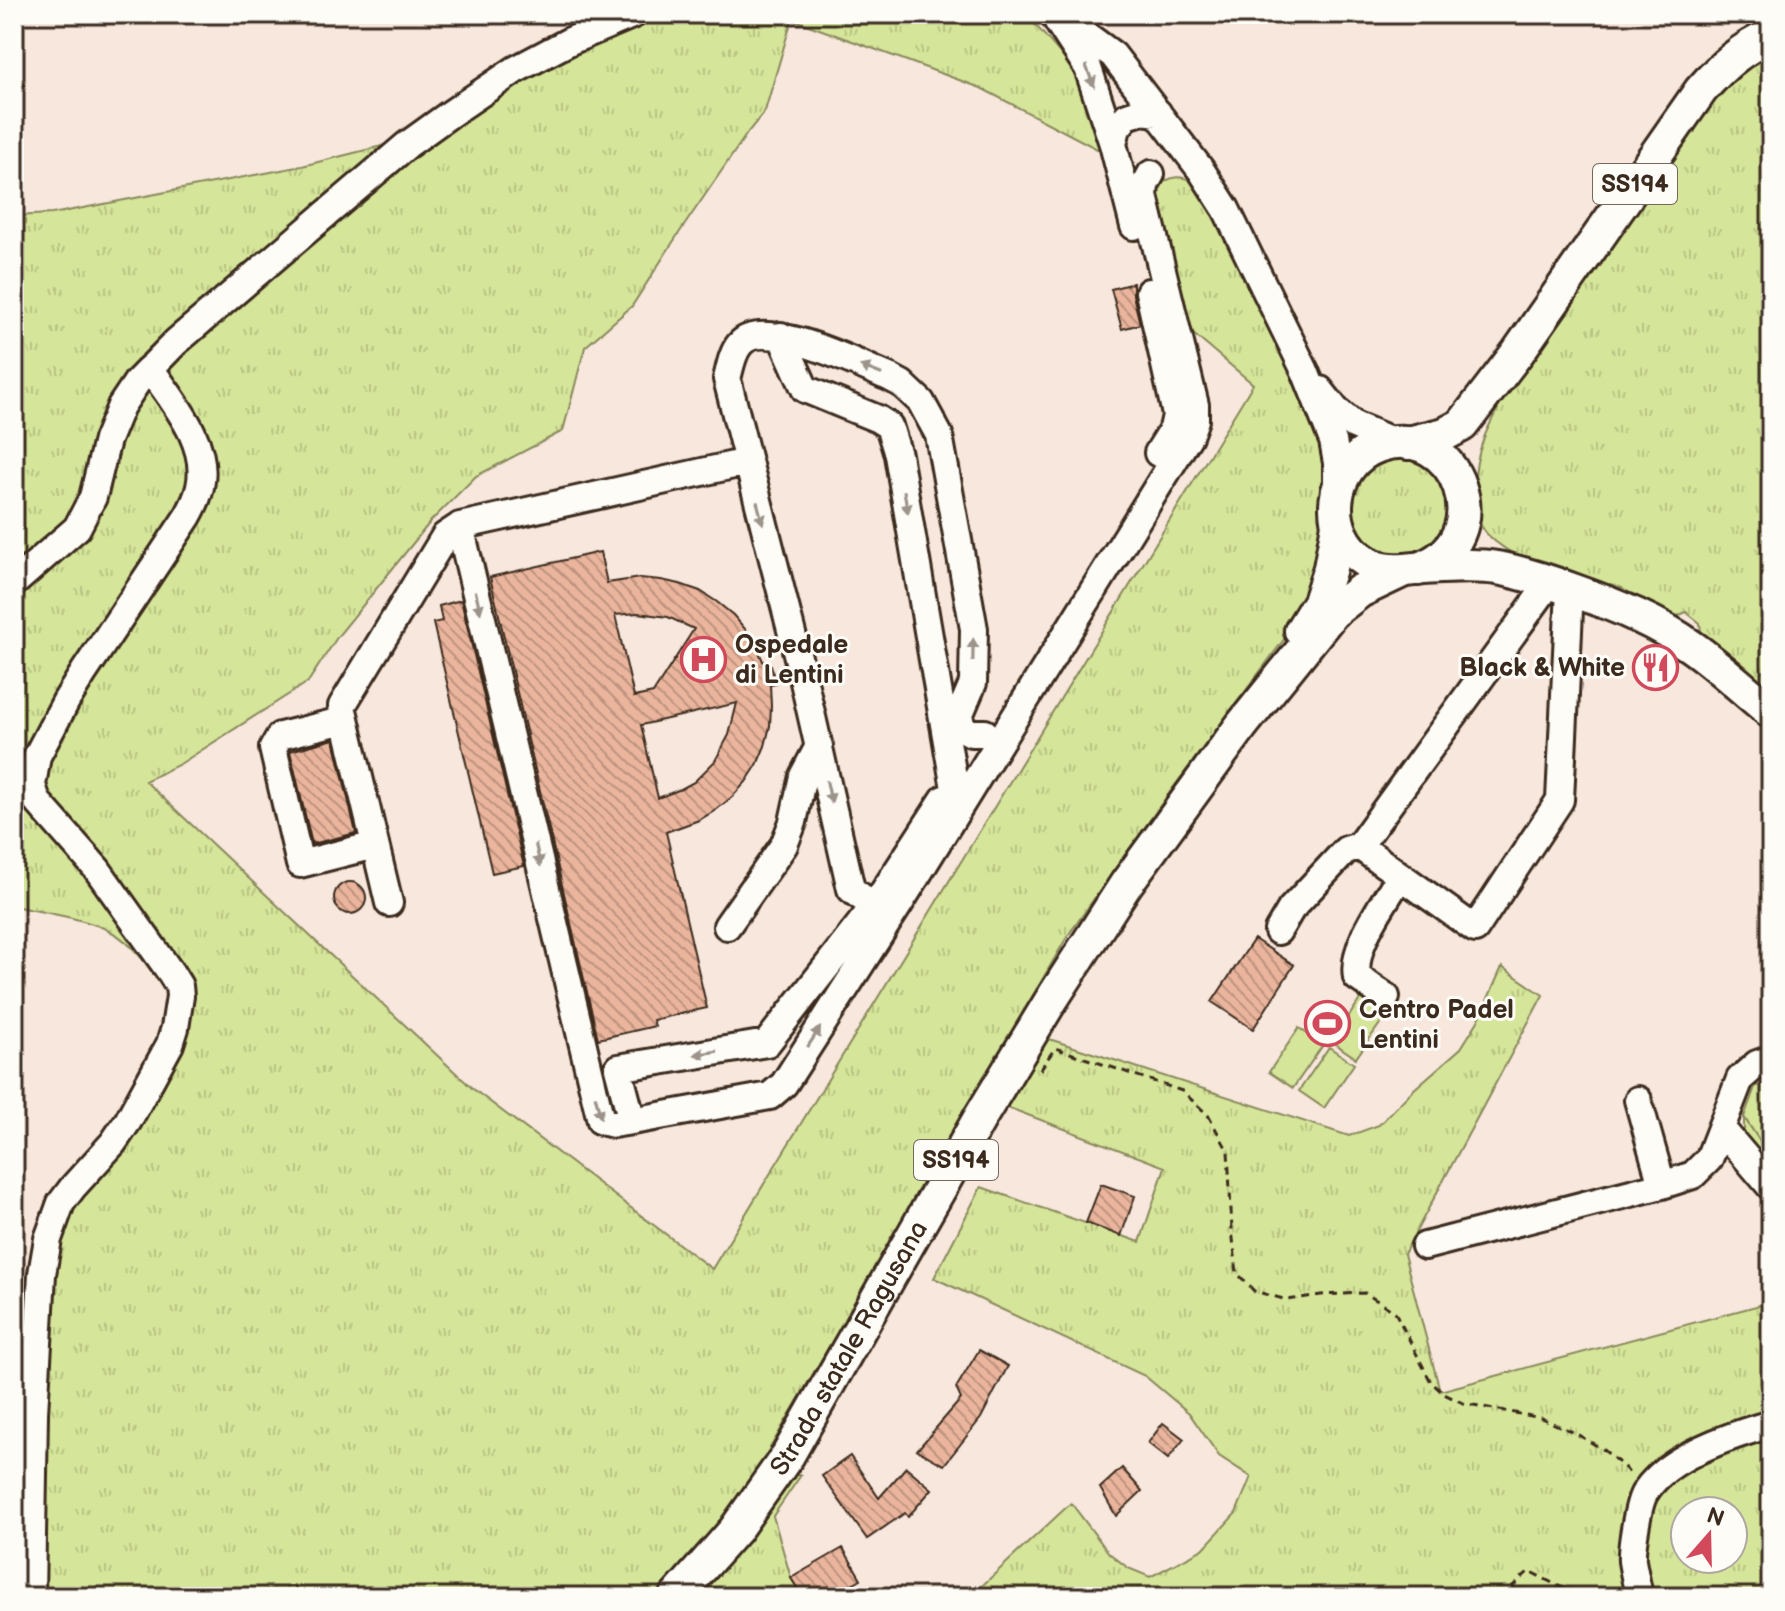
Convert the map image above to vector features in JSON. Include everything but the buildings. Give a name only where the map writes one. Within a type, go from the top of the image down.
[{"type":"main road","name":"SS194","points":[[1518,352],[1701,90],[1720,68],[1747,47],[1771,35]]},
{"type":"main road","points":[[1518,352],[1462,425],[1445,434],[1375,447],[1356,459],[1342,477],[1335,509],[1338,525],[1348,545],[1359,558],[1379,568],[1410,570],[1469,565],[1496,568],[1554,583]]},
{"type":"main road","points":[[1242,725],[1333,612],[1360,591],[1438,559],[1454,543],[1461,527],[1468,456],[1477,429],[1518,352]]},
{"type":"main road","points":[[1403,443],[1425,448],[1444,460],[1457,478],[1471,526],[1502,557],[1554,583],[1623,609],[1692,647],[1771,712]]},
{"type":"main road","points":[[1242,725],[1319,602],[1330,568],[1338,525]]},
{"type":"main road","name":"Strada statale Ragusana","points":[[676,1597],[735,1530],[788,1455],[981,1116],[1050,1002],[1126,884],[1242,725]]},
{"type":"street","points":[[14,583],[77,528],[93,497],[107,440],[121,406],[137,382],[176,342],[407,145],[515,70],[570,41],[634,14]]},
{"type":"street","points":[[1053,15],[1113,55],[1201,170],[1226,209],[1305,371],[1333,441],[1337,493]]},
{"type":"street","points":[[886,906],[954,783],[1173,429],[1176,415],[1116,152],[1088,68],[1053,15]]},
{"type":"street","points":[[1158,113],[1142,111],[1127,116],[1117,128],[1116,152],[1127,169],[1139,174],[1176,166],[1201,170]]},
{"type":"street","points":[[632,1121],[618,1068],[767,1043],[886,906],[1189,436],[1195,420],[1195,405],[1144,196],[1145,185],[1174,158],[1177,141]]},
{"type":"street","points":[[460,526],[601,1121],[613,1124],[770,1096],[784,1084],[856,942],[851,889],[819,746],[727,379],[740,342],[755,334],[797,340],[889,377],[902,384],[921,402],[939,435],[974,629],[973,683],[951,703]]},
{"type":"street","points":[[781,336],[805,389],[889,426],[898,455],[951,703],[954,783]]},
{"type":"street","points":[[31,1597],[34,1413],[42,1274],[48,1239],[61,1203],[128,1121],[170,1044],[180,1009],[179,986],[171,973],[97,869],[37,801],[32,785],[37,756],[66,701],[188,516],[201,484],[196,442],[150,368]]},
{"type":"street","points":[[1305,371],[1336,410],[1353,425],[1403,443]]},
{"type":"street","points":[[889,426],[921,402]]},
{"type":"street","points":[[389,903],[342,706],[445,536],[460,526],[747,462]]},
{"type":"street","points":[[1278,931],[1291,909],[1346,850],[1359,846],[1554,583]]},
{"type":"street","points":[[1359,846],[1475,929],[1560,800],[1554,583]]},
{"type":"street","points":[[951,703],[962,728],[971,733],[985,733]]},
{"type":"street","points":[[345,720],[280,736],[273,748],[300,864],[375,845]]},
{"type":"street","points":[[727,926],[784,845],[793,822],[803,776],[819,746]]},
{"type":"street","points":[[1386,997],[1357,977],[1354,966],[1359,947],[1400,876]]},
{"type":"street","points":[[851,889],[864,901],[886,906]]},
{"type":"street","points":[[1425,1246],[1693,1175],[1709,1159],[1740,1079],[1757,1064],[1771,1059]]},
{"type":"street","points":[[1638,1100],[1662,1185]]},
{"type":"street","points":[[1721,1128],[1771,1187]]},
{"type":"street","points":[[1639,1597],[1632,1557],[1640,1505],[1655,1479],[1683,1459],[1744,1432],[1771,1424]]},
{"type":"path","points":[[1036,1074],[1055,1048],[1182,1091],[1208,1115],[1228,1151],[1237,1273],[1254,1291],[1287,1300],[1365,1293],[1395,1312],[1431,1382],[1444,1394],[1463,1403],[1541,1418],[1575,1433],[1604,1450],[1626,1469],[1644,1494]]},
{"type":"path","points":[[1501,1597],[1529,1571],[1580,1597]]},
{"type":"green space","points":[[648,14],[1026,14],[1079,75],[1101,151],[981,88],[792,19],[765,111],[632,306],[585,347],[563,431],[476,476],[431,521],[338,636],[308,682],[180,764],[145,781],[473,1089],[712,1269],[1253,384],[1186,328],[1154,214],[1156,188],[1172,178],[1181,177],[1199,183],[1327,441],[1329,535],[1306,610],[1167,796],[1067,937],[752,1479],[657,1597],[37,1597],[51,1241],[185,1002],[38,794],[49,747],[202,502],[162,366],[449,121],[604,31]]},
{"type":"green space","points":[[1771,48],[1771,689],[1701,633],[1700,623],[1686,612],[1672,619],[1621,596],[1622,588],[1610,584],[1604,590],[1558,574],[1527,561],[1499,544],[1487,534],[1480,522],[1475,504],[1475,483],[1484,438],[1512,383],[1709,98]]},
{"type":"green space","points":[[398,142],[135,372],[88,501],[14,575],[14,216],[52,214],[302,166]]},
{"type":"green space","points":[[144,382],[183,427],[195,486],[26,774],[175,986],[174,1006],[146,964],[120,937],[90,923],[14,906],[14,593],[65,549],[112,443]]},
{"type":"green space","points":[[1401,454],[1438,471],[1452,510],[1435,547],[1397,561],[1359,543],[1345,500],[1366,465]]},
{"type":"green space","points":[[1502,967],[1543,995],[1404,1254],[1440,1391],[1771,1302],[1771,1419],[1650,1478],[1634,1597],[970,1597],[1071,1503],[1109,1553],[1128,1568],[1150,1577],[1203,1549],[1236,1513],[1251,1477],[1219,1456],[1189,1413],[1145,1376],[934,1278],[981,1187],[1140,1242],[1165,1167],[1004,1106],[1046,1038],[1349,1136],[1379,1125],[1461,1048],[1478,1021]]},
{"type":"green space","points":[[1361,998],[1386,1015],[1356,1058],[1332,1042]]},
{"type":"green space","points":[[1299,1028],[1323,1045],[1293,1088],[1269,1072]]},
{"type":"green space","points":[[1329,1047],[1354,1064],[1324,1108],[1299,1091]]},
{"type":"green space","points":[[1771,1080],[1771,1158],[1744,1117],[1755,1087]]},
{"type":"green space","points":[[1744,1117],[1771,1158],[1771,1173],[1744,1132]]},
{"type":"green space","points":[[1771,1431],[1771,1597],[1648,1597],[1645,1549],[1650,1513],[1663,1483],[1676,1471]]},
{"type":"green space","points":[[788,1475],[801,1475],[773,1516],[791,1578],[803,1597],[691,1597]]},
{"type":"place","name":"Ospedale di Lentini","points":[[704,659]]},
{"type":"place","name":"Black & White","points":[[1656,667]]},
{"type":"place","name":"Centro Padel Lentini","points":[[1328,1024]]}]
